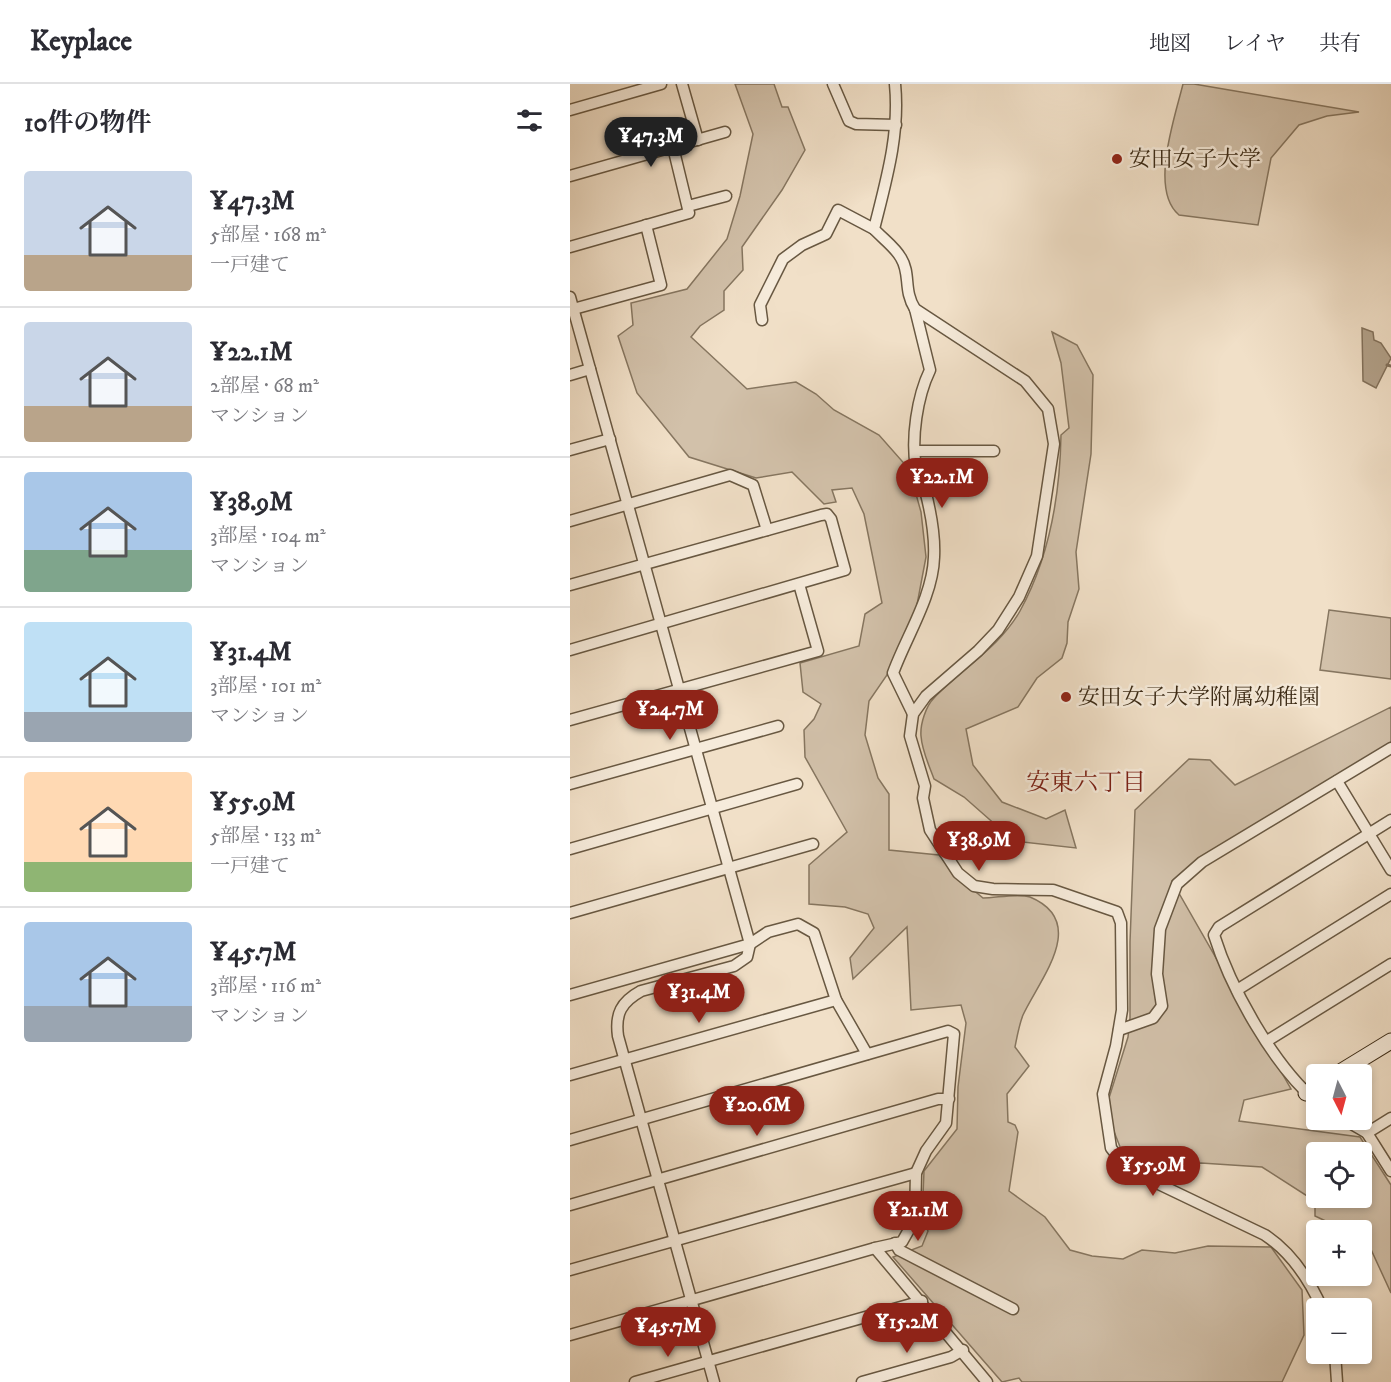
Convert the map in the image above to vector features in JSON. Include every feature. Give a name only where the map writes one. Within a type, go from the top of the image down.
[{"type":"street","points":[[570,110],[661,84]]},
{"type":"street","points":[[682,84],[698,140]]},
{"type":"street","points":[[833,84],[849,121],[856,124],[896,125]]},
{"type":"street","points":[[874,229],[889,169],[896,125],[895,84]]},
{"type":"street","points":[[570,176],[725,132]]},
{"type":"street","points":[[570,247],[689,213],[673,147]]},
{"type":"street","points":[[688,206],[726,196]]},
{"type":"street","points":[[762,320],[760,305],[783,259],[801,245],[826,234],[838,210],[874,229],[901,257],[906,270],[908,298],[915,309],[930,370],[922,387],[915,425],[916,468],[925,491],[934,558],[920,612],[904,640],[893,673],[913,714]]},
{"type":"street","points":[[572,310],[661,285],[646,225]]},
{"type":"street","points":[[570,297],[750,944],[747,957],[734,966],[641,991],[628,998],[620,1008],[616,1021],[624,1060],[714,1382]]},
{"type":"street","points":[[915,309],[1025,381],[1048,409],[1054,444],[1037,556],[1019,597],[998,630],[978,651],[926,696],[913,714],[910,736],[926,786],[923,798],[930,830],[938,845],[965,880],[974,886],[993,889],[1053,890],[1117,912],[1121,923],[1122,940],[1122,1010],[1103,1094],[1111,1148],[1117,1158],[1144,1177],[1266,1235],[1281,1246],[1299,1268],[1316,1298]]},
{"type":"street","points":[[570,375],[590,369]]},
{"type":"street","points":[[570,450],[610,439]]},
{"type":"street","points":[[917,451],[994,451]]},
{"type":"street","points":[[570,521],[730,475],[753,484],[767,530]]},
{"type":"street","points":[[570,585],[827,514],[831,519],[845,570],[570,650]]},
{"type":"street","points":[[570,720],[818,651],[800,584]]},
{"type":"street","points":[[570,784],[778,726]]},
{"type":"street","points":[[1119,1029],[1153,1018],[1162,1006],[1157,974],[1160,929],[1177,884],[1202,862],[1391,748]]},
{"type":"street","points":[[1337,781],[1391,870]]},
{"type":"street","points":[[570,849],[797,784]]},
{"type":"street","points":[[1306,1090],[1297,1086],[1267,1041],[1222,961],[1214,935],[1219,927],[1391,820]]},
{"type":"street","points":[[570,913],[813,843]]},
{"type":"street","points":[[1237,990],[1391,894]]},
{"type":"street","points":[[570,995],[750,944],[768,932],[798,924],[814,933],[836,1000],[867,1054]]},
{"type":"street","points":[[1267,1041],[1391,964]]},
{"type":"street","points":[[570,1076],[836,1000]]},
{"type":"street","points":[[570,1140],[948,1031],[954,1034],[946,1123],[926,1151],[916,1173],[915,1220],[902,1242],[570,1335]]},
{"type":"street","points":[[1353,1064],[1391,1041]]},
{"type":"street","points":[[570,1205],[938,1100],[949,1099]]},
{"type":"street","points":[[1367,1133],[1391,1118]]},
{"type":"street","points":[[1362,1130],[1367,1133],[1391,1171]]},
{"type":"street","points":[[570,1270],[916,1173]]},
{"type":"street","points":[[895,1244],[900,1250],[1013,1309]]},
{"type":"street","points":[[875,1248],[963,1350],[987,1382]]},
{"type":"street","points":[[635,1382],[922,1301]]},
{"type":"street","points":[[862,1382],[951,1357],[963,1350]]},
{"type":"street","points":[[1336,1364],[1337,1382]]},
{"type":"shaded area","points":[[735,84],[774,84],[782,107],[788,107],[805,150],[782,190],[742,247],[743,270],[724,291],[724,310],[700,326],[691,337],[747,389],[796,382],[816,394],[834,410],[879,435],[909,469],[921,512],[926,557],[916,610],[887,675],[869,701],[865,735],[878,778],[889,794],[889,850],[939,855],[959,878],[983,898],[1030,897],[1048,908],[1056,921],[1058,936],[1055,952],[1023,1015],[1015,1047],[1029,1066],[1007,1094],[1008,1122],[1015,1125],[1018,1132],[1009,1191],[1045,1217],[1070,1250],[1092,1256],[1123,1259],[1142,1250],[1175,1253],[1208,1246],[1271,1247],[1302,1290],[1304,1335],[1282,1382],[1022,1382],[1019,1378],[1002,1382],[893,1257],[922,1246],[928,1231],[922,1219],[924,1171],[957,1129],[958,1087],[966,1023],[961,1005],[911,1010],[907,927],[853,979],[850,958],[874,928],[868,914],[845,907],[809,904],[809,865],[847,832],[805,757],[804,730],[814,719],[821,704],[803,692],[800,663],[859,646],[865,614],[882,603],[864,514],[852,488],[832,490],[836,502],[824,504],[792,472],[756,478],[689,457],[637,393],[618,336],[633,325],[631,303],[687,289],[727,239],[740,196],[753,134]]},
{"type":"shaded area","points":[[1183,84],[1359,112],[1327,116],[1299,125],[1271,158],[1258,225],[1179,215],[1170,204],[1165,171],[1170,133]]},
{"type":"shaded area","points":[[1362,328],[1373,332],[1374,340],[1381,343],[1391,358],[1376,388],[1363,381]]},
{"type":"shaded area","points":[[1052,332],[1077,345],[1093,375],[1091,454],[1076,552],[1079,589],[1068,622],[1067,643],[1062,658],[1037,678],[1018,707],[966,729],[973,765],[1002,802],[1046,819],[1065,810],[1076,848],[1014,841],[964,797],[934,779],[924,753],[921,736],[926,710],[931,701],[1002,636],[1020,611],[1030,591],[1045,548],[1055,503],[1061,435],[1069,428],[1061,363]]},
{"type":"shaded area","points":[[1329,610],[1391,618],[1391,679],[1320,670]]},
{"type":"shaded area","points":[[1391,707],[1391,742],[1172,881],[1291,1089],[1244,1100],[1239,1121],[1360,1137],[1363,1142],[1306,1142],[1306,1195],[1262,1167],[1201,1163],[1145,1166],[1124,1157],[1113,1129],[1109,1098],[1128,1037],[1130,1018],[1130,942],[1135,810],[1189,759],[1210,760],[1235,785]]},
{"type":"shaded area","points":[[1372,1156],[1391,1185],[1391,1293],[1372,1252],[1372,1220],[1324,1220],[1315,1216],[1315,1208],[1372,1208]]},
{"type":"waterway","points":[[1387,365],[1391,366]]},
{"type":"place","name":"安田女子大学","points":[[1117,159]]},
{"type":"place","name":"安田女子大学附属幼稚園","points":[[1066,697]]},
{"type":"district","name":"安東六丁目","points":[[1086,783]]}]
